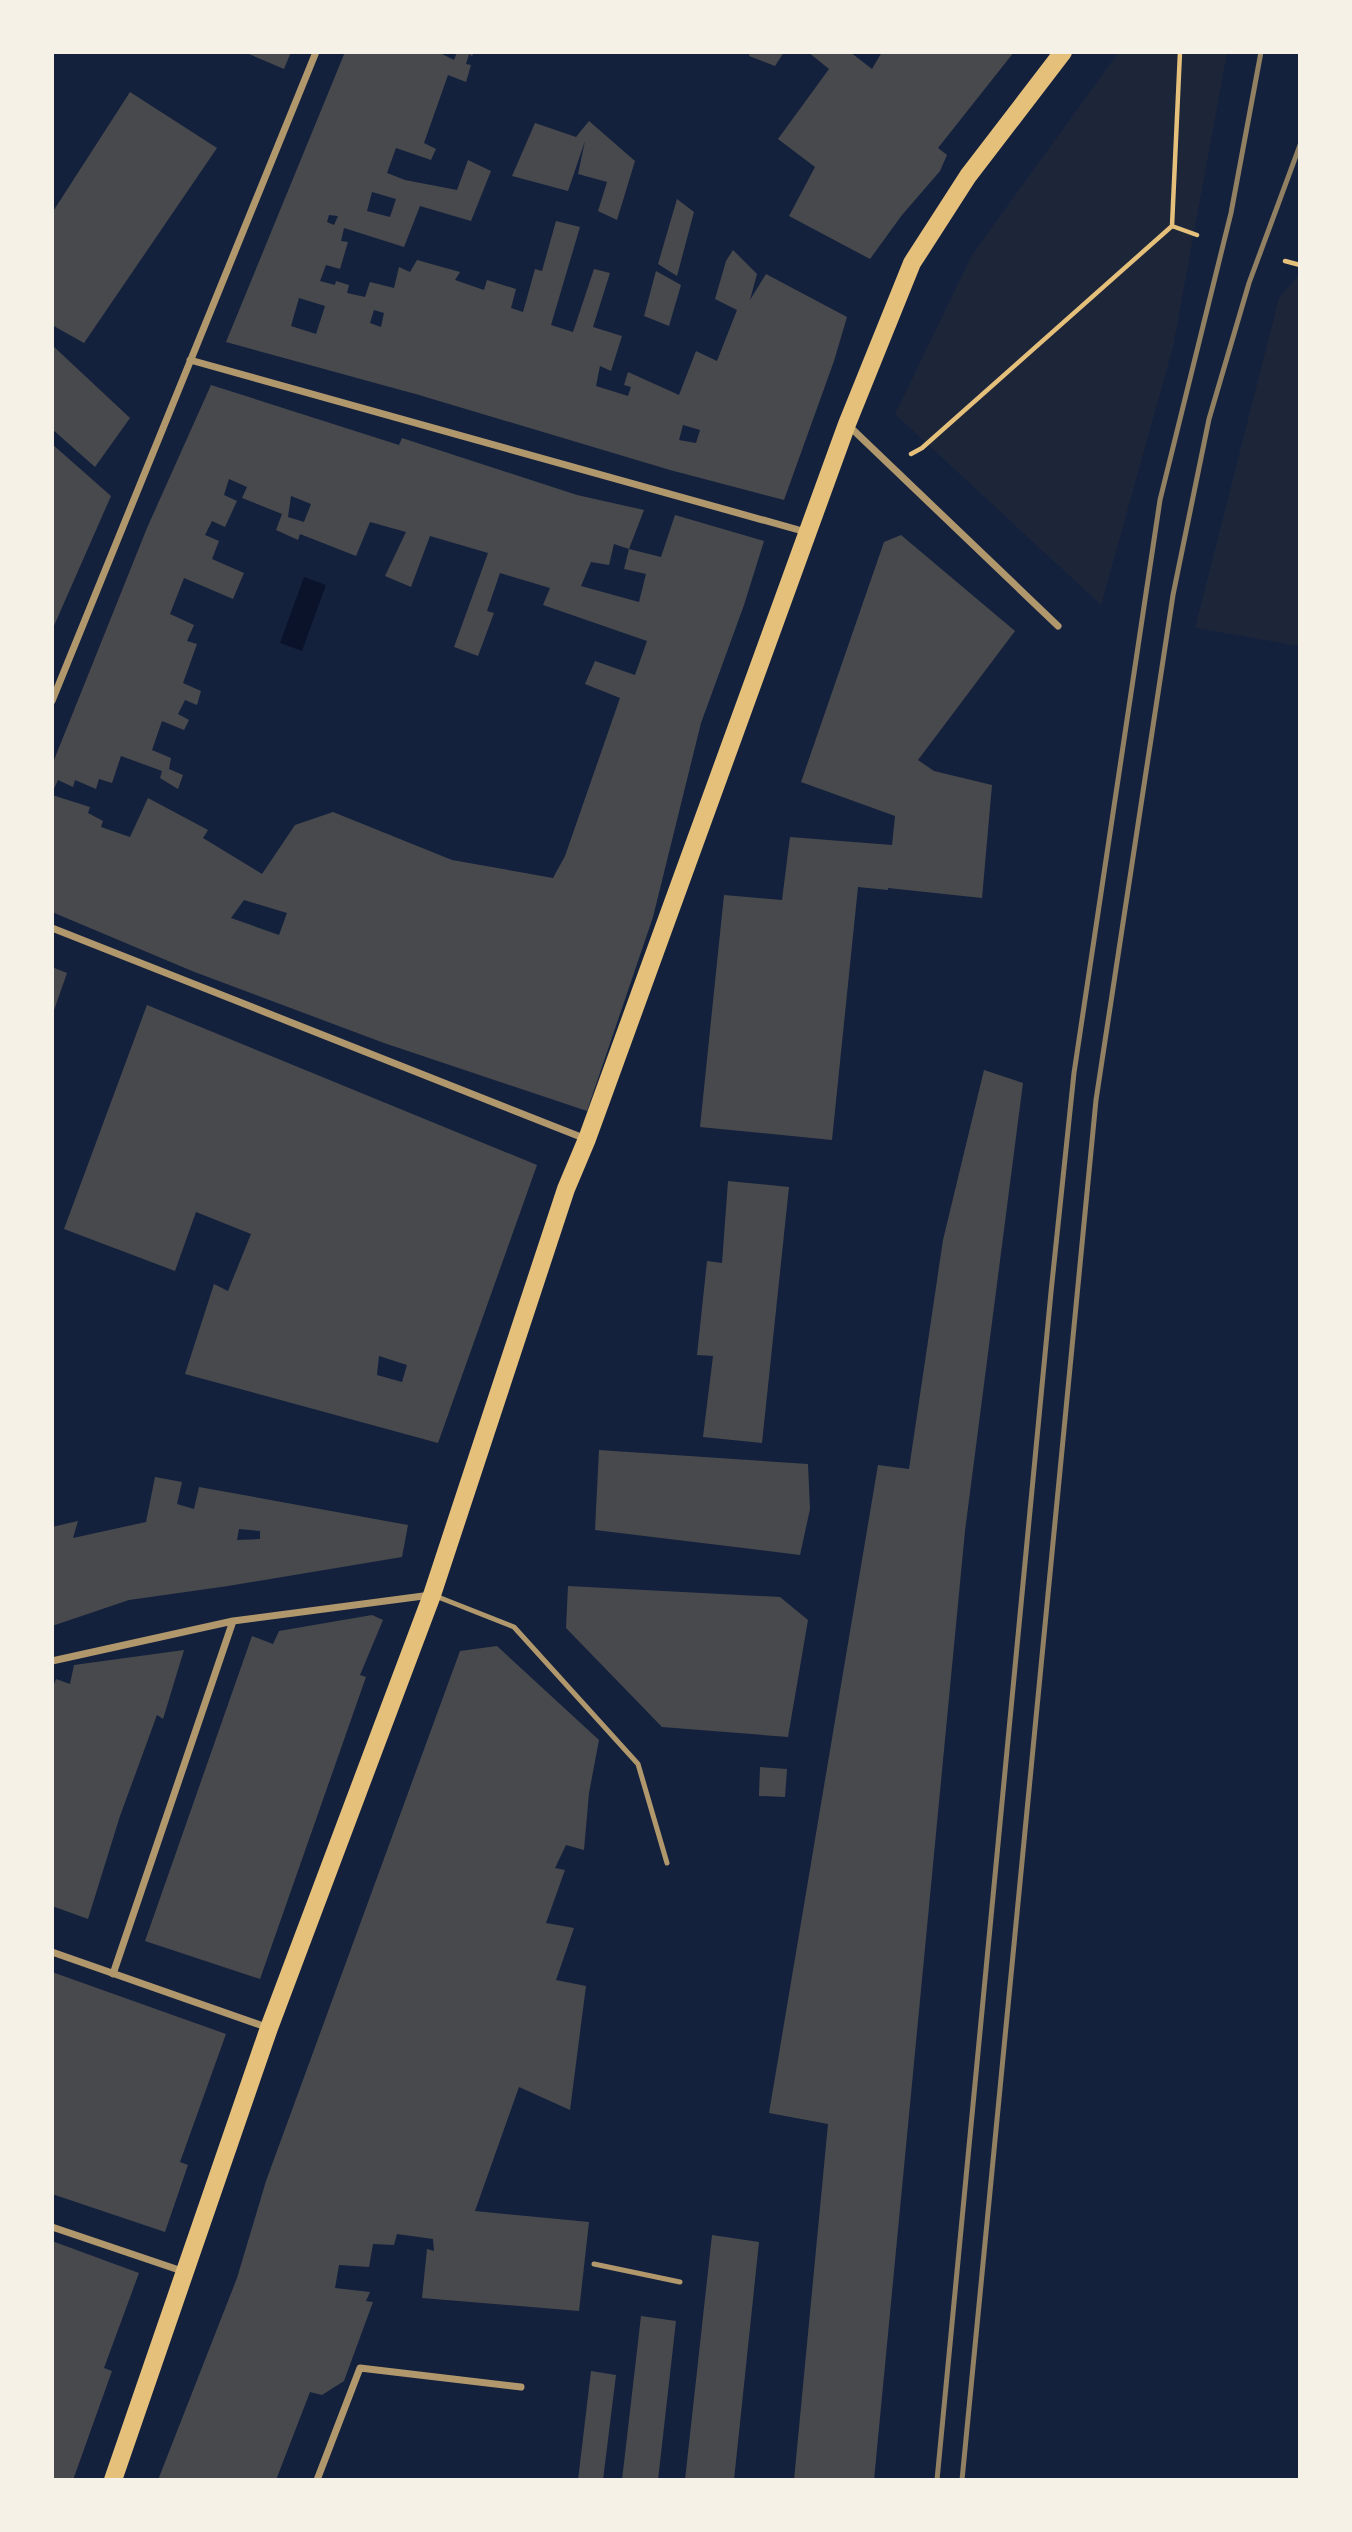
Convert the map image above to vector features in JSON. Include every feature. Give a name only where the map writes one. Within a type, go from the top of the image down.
[{"type":"main road","points":[[113,2480],[268,2028],[432,1595],[566,1189],[587,1139],[847,424],[912,263],[968,176],[1063,52]]},
{"type":"street","points":[[52,701],[316,52]]},
{"type":"street","points":[[190,360],[808,532]]},
{"type":"street","points":[[847,424],[1058,626]]},
{"type":"street","points":[[52,928],[587,1139]]},
{"type":"street","points":[[52,1661],[233,1621],[432,1595]]},
{"type":"street","points":[[113,1973],[233,1621]]},
{"type":"street","points":[[52,1952],[268,2028]]},
{"type":"street","points":[[52,2227],[185,2272]]},
{"type":"street","points":[[317,2480],[360,2368],[521,2387]]},
{"type":"lane","points":[[432,1595],[514,1627],[638,1764],[667,1863]]},
{"type":"lane","points":[[594,2264],[680,2282]]},
{"type":"path","points":[[890,465],[922,448],[1172,226],[1180,52]]},
{"type":"path","points":[[1172,226],[1197,234]]},
{"type":"path","points":[[1285,261],[1300,265]]},
{"type":"shaded area","points":[[1118,53],[1227,53],[1173,347],[1101,605],[895,414],[972,255]]},
{"type":"shaded area","points":[[1299,275],[1299,646],[1195,628],[1279,298]]},
{"type":"shaded area","points":[[304,577],[326,585],[302,651],[280,643]]},
{"type":"building","points":[[244,52],[291,52],[284,69]]},
{"type":"building","points":[[345,52],[438,52],[454,60],[457,52],[474,52],[472,56],[469,54],[466,64],[471,65],[466,82],[448,75],[424,143],[436,149],[431,160],[396,148],[387,173],[405,180],[457,190],[468,160],[491,171],[471,221],[420,206],[404,247],[344,228],[341,241],[348,242],[340,269],[326,265],[320,281],[335,285],[336,281],[349,285],[347,293],[365,297],[370,282],[394,288],[399,267],[410,272],[417,260],[460,272],[455,280],[484,290],[487,280],[516,289],[511,308],[523,312],[535,269],[542,271],[556,221],[580,227],[551,325],[573,332],[594,269],[610,273],[593,327],[622,336],[611,371],[600,366],[596,386],[628,396],[631,387],[624,385],[628,372],[679,395],[696,351],[717,361],[737,310],[715,299],[726,261],[733,250],[757,274],[750,300],[766,274],[847,317],[784,500],[670,470],[419,395],[226,342]],"holes":[[[372,192],[396,199],[390,217],[367,211]],[[329,215],[338,216],[334,225],[327,222]],[[299,298],[325,306],[316,334],[291,326]],[[374,310],[384,313],[381,327],[370,323]],[[683,425],[700,430],[696,443],[679,440]]]},
{"type":"building","points":[[750,52],[784,52],[775,66],[749,56]]},
{"type":"building","points":[[808,52],[850,52],[872,69],[882,52],[1014,52],[938,148],[947,155],[940,171],[902,215],[870,259],[789,216],[815,167],[778,139],[829,69]]},
{"type":"building","points":[[130,92],[217,148],[84,343],[52,325],[52,213]]},
{"type":"building","points":[[589,121],[635,161],[617,220],[598,211],[607,182],[578,174],[585,141],[568,191],[512,176],[535,123],[576,137]]},
{"type":"building","points":[[677,199],[694,212],[677,276],[658,264]]},
{"type":"building","points":[[656,271],[681,285],[669,326],[644,316]]},
{"type":"building","points":[[52,345],[130,418],[95,467],[52,429]]},
{"type":"building","points":[[211,385],[399,445],[402,438],[577,495],[644,510],[629,549],[661,557],[675,515],[764,541],[701,723],[653,917],[587,1111],[384,1043],[192,971],[52,912],[52,795],[90,807],[88,813],[103,821],[101,827],[130,837],[148,798],[208,830],[203,838],[262,874],[295,825],[333,812],[452,860],[553,878],[565,856],[620,698],[585,684],[595,661],[635,675],[647,641],[543,605],[550,588],[500,573],[487,611],[494,613],[478,656],[454,647],[488,553],[430,536],[411,587],[385,576],[406,532],[370,522],[356,556],[300,534],[298,540],[276,530],[282,514],[242,498],[247,487],[229,479],[224,495],[237,501],[225,527],[212,521],[205,535],[219,541],[212,559],[244,573],[233,599],[184,578],[170,614],[194,625],[187,641],[197,644],[183,683],[201,691],[197,705],[185,700],[178,714],[189,720],[184,730],[162,721],[152,750],[171,758],[169,769],[183,775],[178,789],[160,778],[162,771],[121,756],[112,783],[99,779],[96,789],[75,780],[73,787],[58,780],[52,793],[52,765],[147,528]],"holes":[[[291,496],[311,504],[304,522],[288,517]],[[614,544],[629,549],[624,569],[646,574],[639,602],[581,586],[591,562],[609,565]],[[244,900],[287,913],[279,935],[231,918]]]},
{"type":"building","points":[[52,444],[111,496],[53,628],[52,628]]},
{"type":"building","points":[[901,535],[1015,631],[918,760],[934,771],[992,785],[982,898],[858,887],[832,1140],[700,1127],[724,895],[782,900],[790,837],[892,845],[895,816],[801,782],[884,542]]},
{"type":"building","points":[[52,967],[67,973],[53,1013],[52,1013]]},
{"type":"building","points":[[147,1005],[537,1165],[438,1443],[185,1374],[214,1284],[228,1291],[251,1234],[196,1212],[175,1271],[64,1229]],"holes":[[[379,1356],[407,1365],[402,1382],[377,1375]]]},
{"type":"building","points":[[984,1070],[1023,1083],[965,1531],[874,2480],[794,2480],[828,2124],[769,2113],[878,1465],[909,1469],[943,1240]]},
{"type":"building","points":[[728,1181],[789,1187],[762,1443],[703,1437],[713,1356],[697,1355],[707,1261],[722,1263]]},
{"type":"building","points":[[599,1450],[808,1464],[810,1509],[800,1555],[595,1530]]},
{"type":"building","points":[[155,1477],[182,1482],[177,1504],[194,1509],[199,1487],[408,1525],[402,1557],[129,1600],[52,1626],[52,1527],[78,1521],[73,1538],[146,1522]],"holes":[[[239,1529],[260,1531],[260,1539],[237,1540]]]},
{"type":"building","points":[[568,1586],[780,1597],[808,1620],[788,1737],[662,1727],[566,1628]]},
{"type":"building","points":[[372,1615],[383,1620],[360,1675],[366,1677],[260,1979],[145,1941],[252,1636],[273,1644],[279,1631]]},
{"type":"building","points":[[497,1646],[599,1740],[589,1793],[584,1850],[566,1845],[555,1868],[565,1870],[546,1923],[574,1928],[556,1980],[586,1986],[570,2110],[519,2087],[475,2211],[589,2222],[579,2311],[422,2298],[427,2249],[434,2251],[433,2239],[397,2234],[394,2245],[373,2244],[369,2267],[339,2265],[335,2288],[370,2292],[366,2301],[373,2302],[344,2381],[322,2395],[310,2392],[276,2480],[158,2480],[237,2278],[266,2181],[460,1651]]},
{"type":"building","points":[[184,1650],[163,1719],[157,1715],[120,1816],[88,1919],[52,1906],[52,1689],[56,1679],[70,1684],[74,1665]]},
{"type":"building","points":[[760,1767],[787,1769],[785,1797],[759,1796]]},
{"type":"building","points":[[52,1972],[226,2034],[180,2162],[188,2165],[165,2232],[52,2194]]},
{"type":"building","points":[[712,2235],[759,2242],[734,2480],[685,2480]]},
{"type":"building","points":[[52,2241],[139,2273],[104,2368],[112,2371],[73,2480],[52,2480]]},
{"type":"building","points":[[641,2316],[676,2321],[658,2480],[622,2480]]},
{"type":"building","points":[[591,2371],[616,2375],[603,2480],[578,2480]]},
{"type":"railway","points":[[937,2480],[1074,1073],[1160,500],[1231,213],[1261,52]]},
{"type":"railway","points":[[962,2480],[1096,1100],[1173,595],[1209,419],[1249,283],[1300,145]]}]
